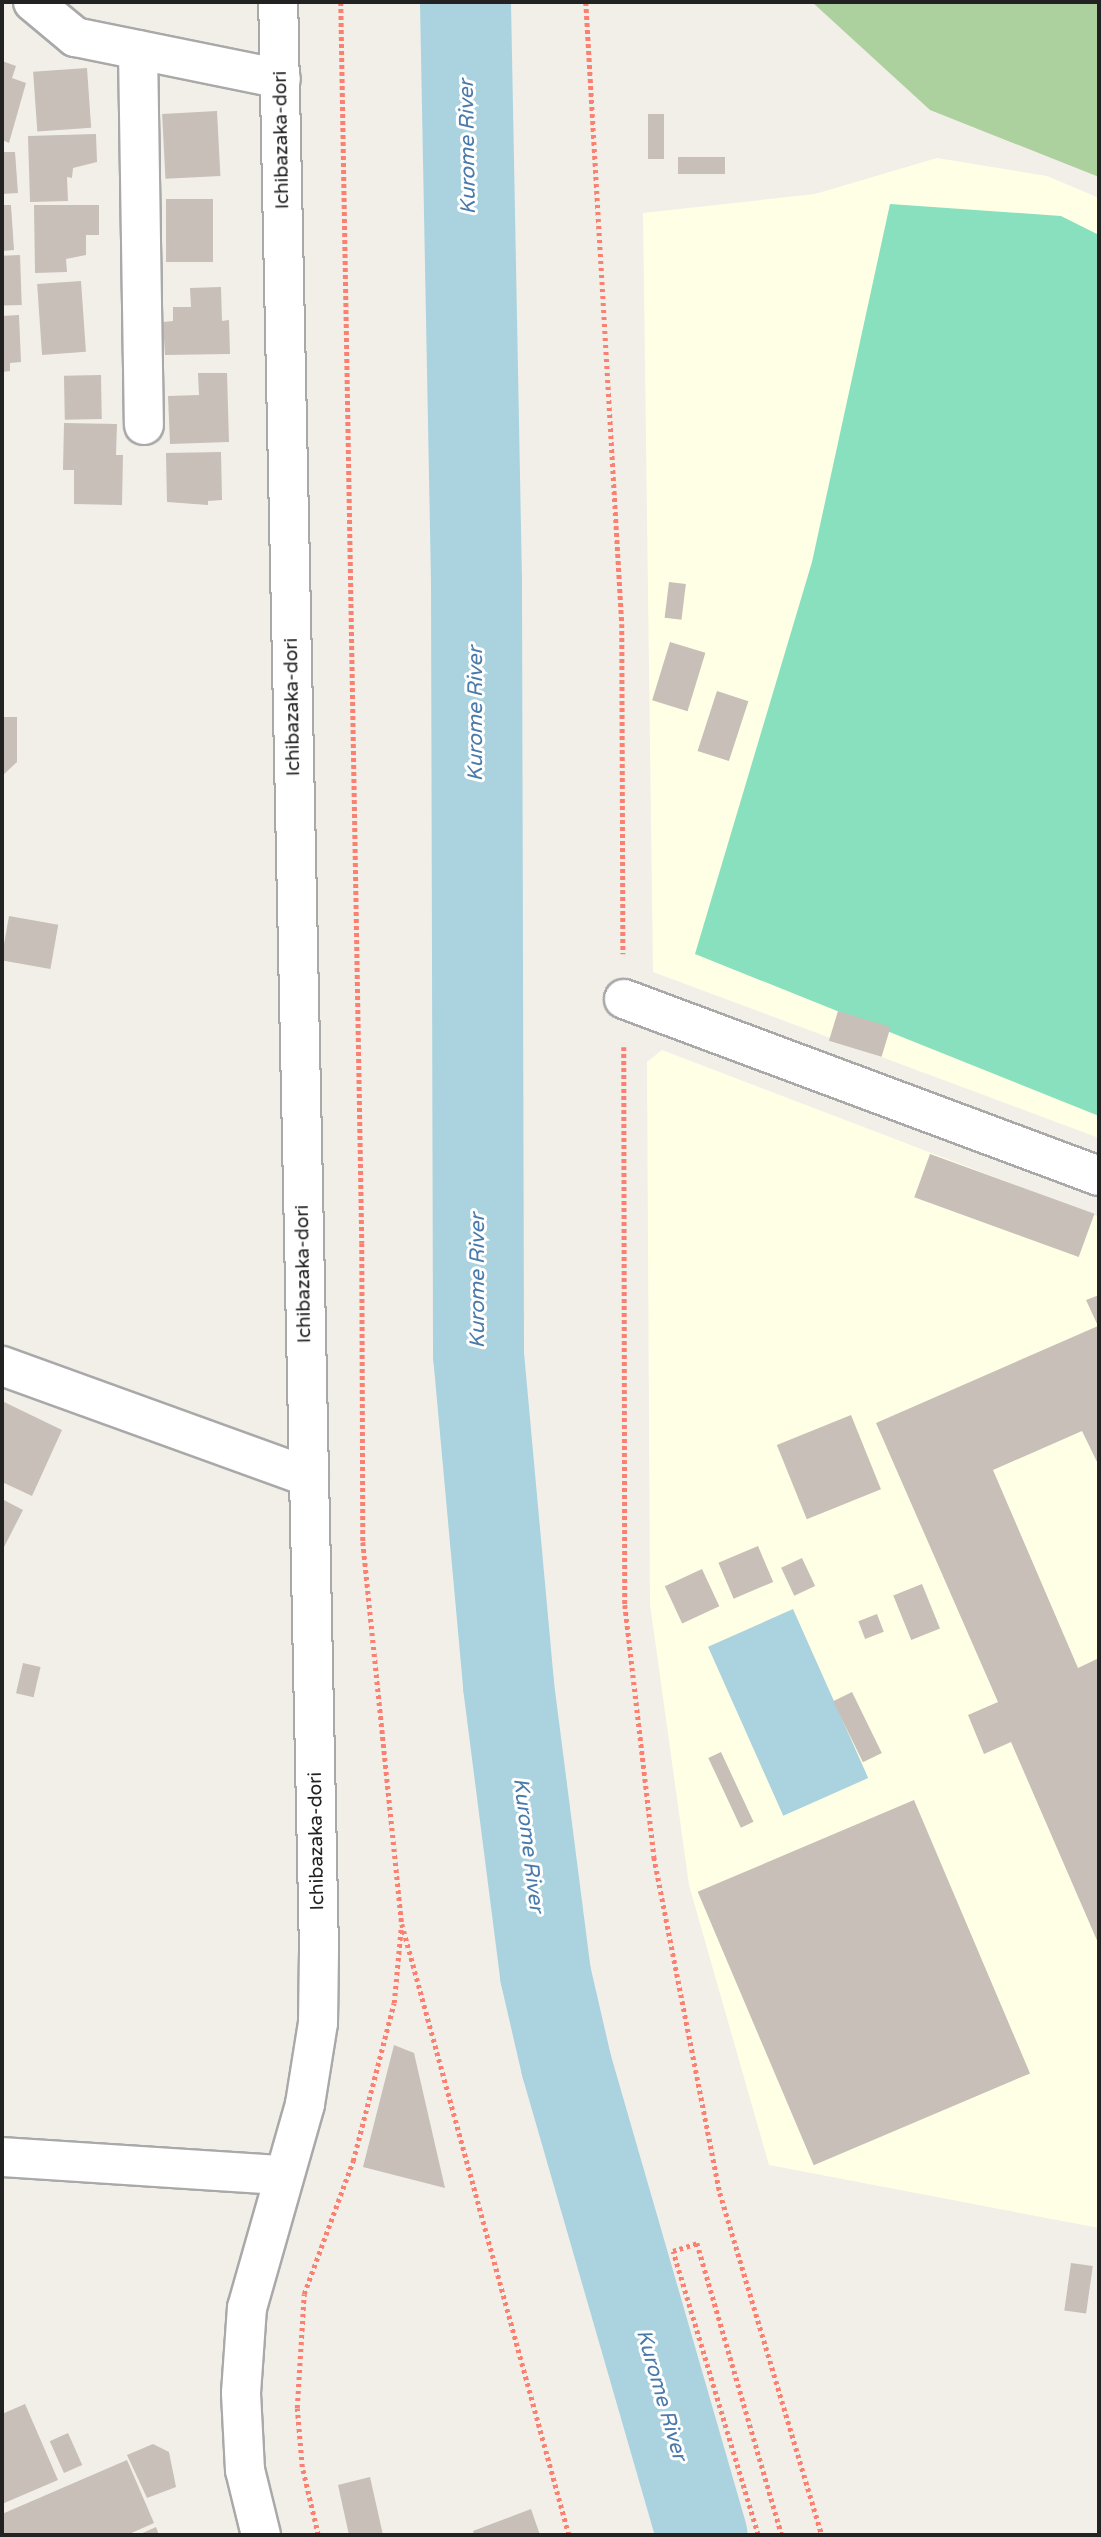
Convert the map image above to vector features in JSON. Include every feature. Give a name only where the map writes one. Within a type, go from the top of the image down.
[{"type":"street","points":[[33,2],[75,37],[281,79]]},
{"type":"street","name":"Ichibazaka-dori","points":[[261,2535],[245,2470],[241,2393],[247,2308],[305,2104],[318,2023],[278,2]]},
{"type":"street","points":[[138,50],[144,425]]},
{"type":"street","points":[[624,999],[1099,1176]]},
{"type":"street","points":[[2,1366],[308,1478]]},
{"type":"street","points":[[2,2157],[283,2175]]},
{"type":"path","points":[[341,2],[362,1243],[363,1542],[401,1924],[569,2535]]},
{"type":"path","points":[[586,2],[622,624],[625,1605],[654,1857],[720,2193],[822,2535]]},
{"type":"path","points":[[318,2535],[302,2467],[297,2408],[304,2294],[353,2161],[394,2003],[401,1924]]},
{"type":"path","points":[[758,2535],[673,2251],[697,2244],[782,2535]]},
{"type":"shaded area","points":[[937,158],[1047,176],[1099,198],[1099,1138],[653,972],[643,213],[815,194]]},
{"type":"shaded area","points":[[662,1050],[1099,1217],[1099,2228],[769,2165],[689,1885],[650,1604],[647,1062]]},
{"type":"green space","points":[[812,2],[1099,2],[1099,177],[930,110]]},
{"type":"green space","points":[[890,204],[1061,216],[1099,235],[1099,1116],[695,954],[812,562]]},
{"type":"water","points":[[793,1609],[868,1778],[783,1816],[708,1647]]},
{"type":"building","points":[[2,61],[16,66],[12,78],[26,83],[9,143],[2,140]]},
{"type":"building","points":[[87,68],[91,128],[37,132],[33,72]]},
{"type":"building","points":[[217,111],[220,176],[165,179],[162,114]]},
{"type":"building","points":[[648,114],[664,114],[664,159],[648,159]]},
{"type":"building","points":[[96,134],[97,162],[73,168],[72,178],[67,177],[68,201],[30,202],[28,136]]},
{"type":"building","points":[[2,152],[15,152],[18,193],[2,194]]},
{"type":"building","points":[[678,157],[725,157],[725,174],[678,174]]},
{"type":"building","points":[[166,199],[213,199],[213,262],[166,262]]},
{"type":"building","points":[[2,205],[11,205],[14,250],[2,251]]},
{"type":"building","points":[[34,205],[99,205],[99,235],[86,235],[86,255],[66,259],[67,272],[35,273]]},
{"type":"building","points":[[20,255],[22,305],[4,306],[2,256]]},
{"type":"building","points":[[81,281],[86,352],[42,355],[37,284]]},
{"type":"building","points":[[221,287],[222,321],[229,320],[230,354],[165,355],[163,322],[173,321],[173,307],[191,307],[190,288]]},
{"type":"building","points":[[19,315],[21,362],[10,363],[10,371],[2,372],[2,316]]},
{"type":"building","points":[[198,373],[227,373],[229,442],[170,444],[168,396],[199,395]]},
{"type":"building","points":[[101,375],[102,419],[65,420],[64,376]]},
{"type":"building","points":[[64,423],[117,424],[116,455],[123,455],[122,505],[74,504],[74,470],[63,470]]},
{"type":"building","points":[[221,452],[222,500],[208,501],[208,505],[167,502],[166,453]]},
{"type":"building","points":[[669,582],[686,584],[681,620],[665,618]]},
{"type":"building","points":[[670,642],[705,653],[688,711],[652,700]]},
{"type":"building","points":[[717,691],[748,701],[729,761],[698,751]]},
{"type":"building","points":[[2,717],[17,717],[17,762],[2,776]]},
{"type":"building","points":[[9,916],[58,925],[50,969],[2,960]]},
{"type":"building","points":[[838,1011],[891,1027],[882,1057],[829,1041]]},
{"type":"building","points":[[930,1154],[1094,1214],[1079,1257],[914,1197]]},
{"type":"building","points":[[1099,1295],[1099,1466],[1082,1431],[993,1470],[1078,1668],[1099,1658],[1099,1945],[1011,1742],[984,1754],[968,1715],[998,1702],[876,1423],[1098,1326],[1086,1300]]},
{"type":"building","points":[[2,1401],[62,1430],[32,1496],[2,1482]]},
{"type":"building","points":[[851,1415],[881,1489],[807,1519],[777,1445]]},
{"type":"building","points":[[2,1499],[23,1510],[2,1551]]},
{"type":"building","points":[[758,1546],[773,1582],[734,1599],[718,1563]]},
{"type":"building","points":[[802,1558],[815,1586],[794,1596],[781,1568]]},
{"type":"building","points":[[702,1569],[719,1606],[682,1623],[665,1586]]},
{"type":"building","points":[[922,1584],[940,1629],[911,1640],[893,1596]]},
{"type":"building","points":[[877,1614],[884,1632],[865,1639],[858,1621]]},
{"type":"building","points":[[23,1663],[41,1667],[34,1697],[16,1693]]},
{"type":"building","points":[[852,1692],[882,1753],[863,1762],[833,1701]]},
{"type":"building","points":[[721,1752],[754,1822],[741,1828],[708,1758]]},
{"type":"building","points":[[914,1800],[1030,2073],[814,2165],[698,1892]]},
{"type":"building","points":[[394,2045],[414,2053],[445,2188],[363,2167]]},
{"type":"building","points":[[1071,2263],[1093,2266],[1086,2314],[1064,2311]]},
{"type":"building","points":[[25,2404],[58,2480],[2,2504],[2,2414]]},
{"type":"building","points":[[68,2433],[82,2465],[64,2473],[50,2441]]},
{"type":"building","points":[[153,2444],[169,2452],[176,2487],[147,2498],[127,2455]]},
{"type":"building","points":[[127,2460],[154,2523],[127,2535],[2,2535],[2,2514]]},
{"type":"building","points":[[370,2477],[383,2535],[349,2535],[338,2485]]},
{"type":"building","points":[[531,2509],[540,2535],[474,2535],[473,2531]]},
{"type":"building","points":[[156,2527],[159,2535],[138,2535]]},
{"type":"waterway","name":"Kurome River","points":[[465,2],[476,581],[478,1354],[508,1685],[545,1974],[566,2065],[702,2535]]}]
